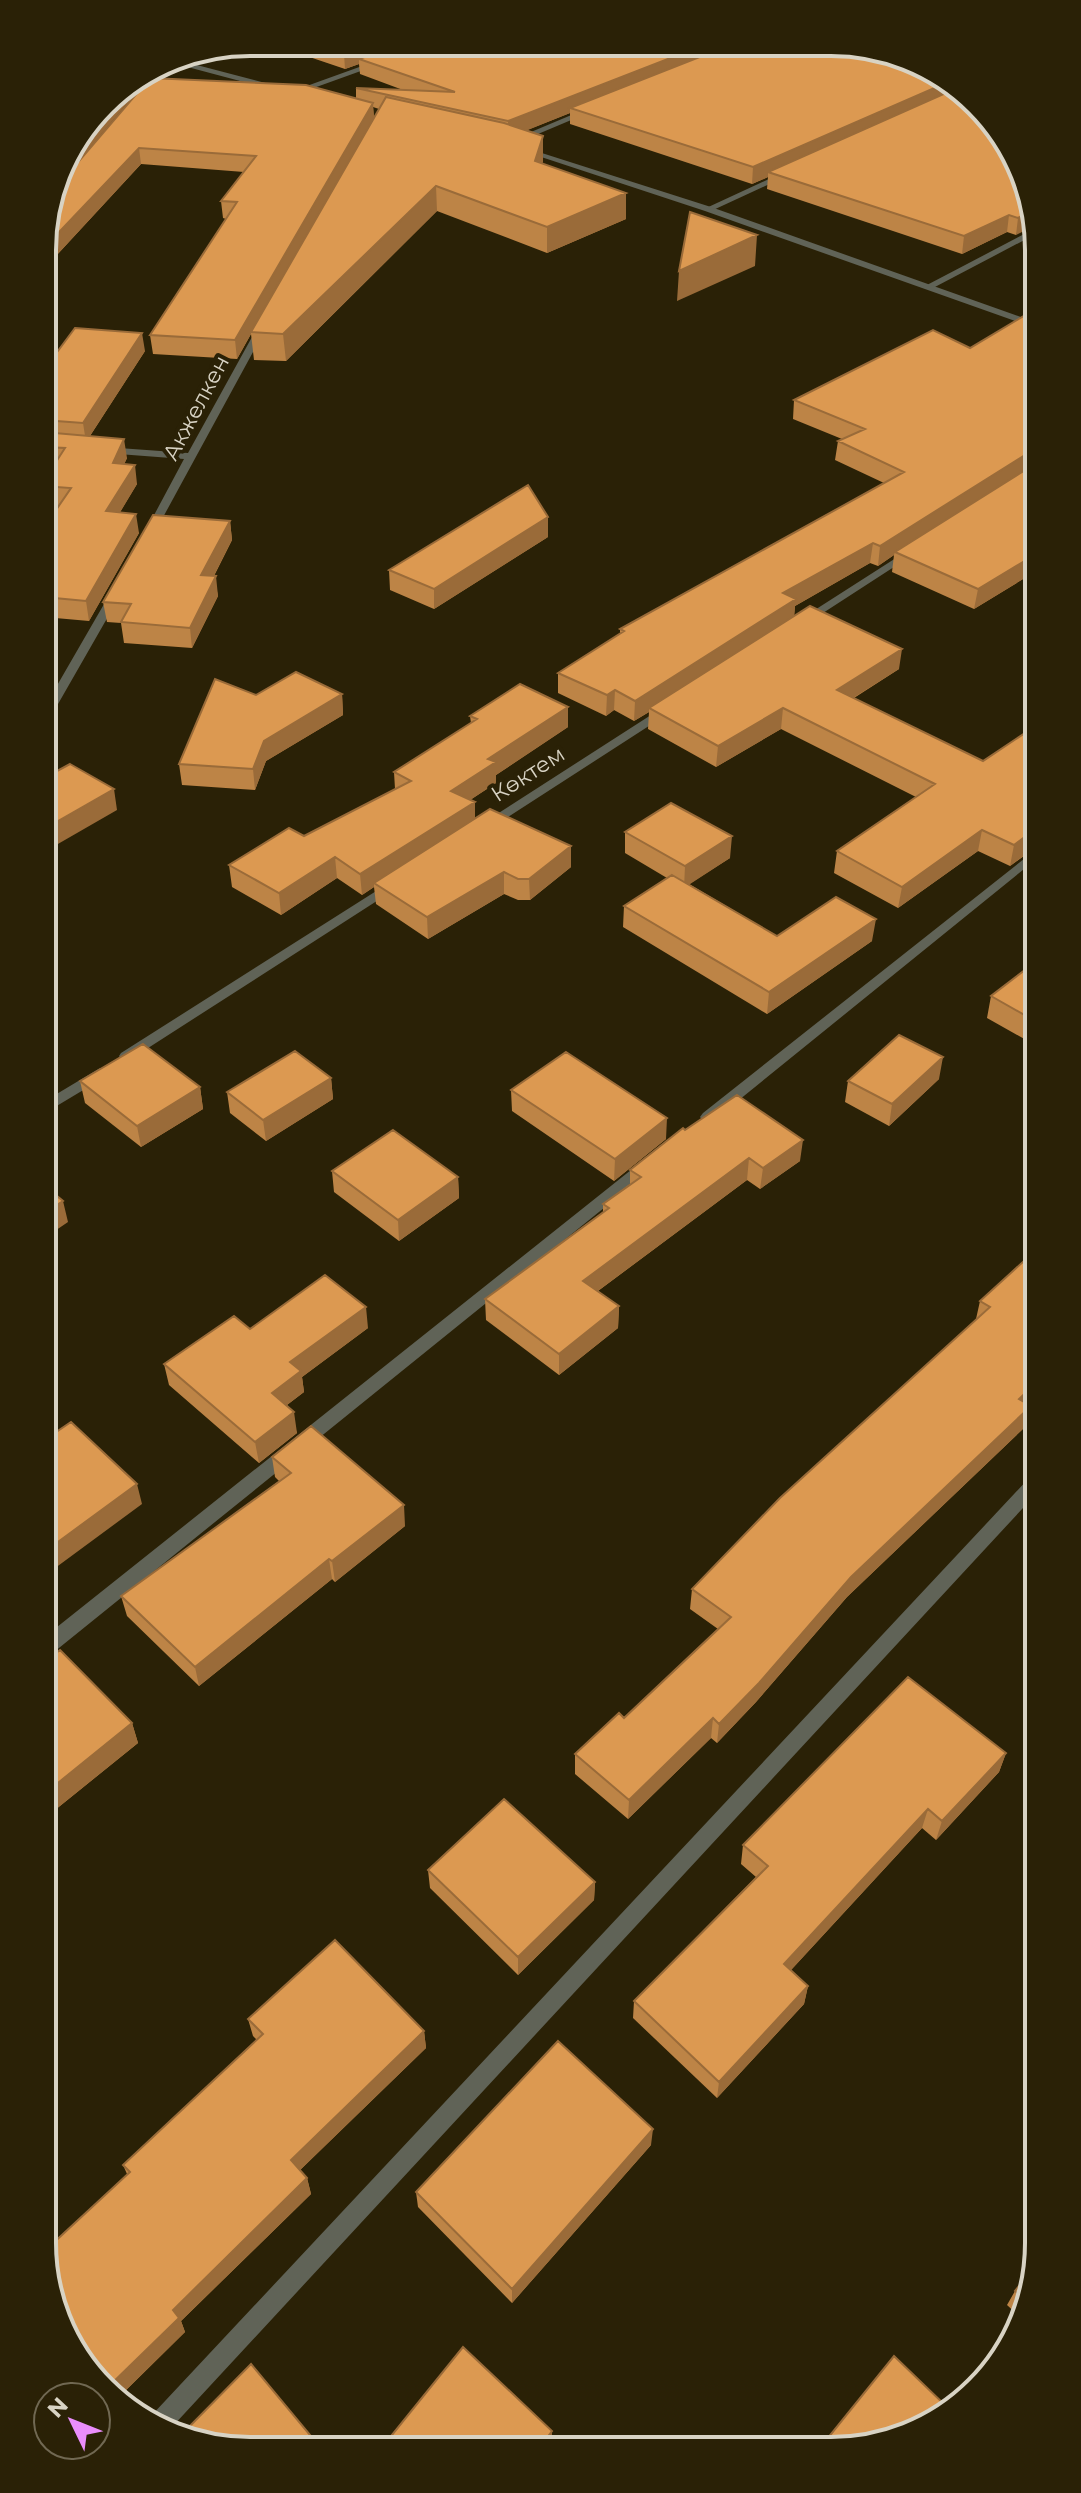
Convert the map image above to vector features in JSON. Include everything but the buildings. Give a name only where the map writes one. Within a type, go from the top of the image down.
[{"type":"street","points":[[294,92],[393,58]]},
{"type":"street","points":[[191,65],[309,96]]},
{"type":"street","points":[[132,108],[152,83]]},
{"type":"street","points":[[595,109],[507,143],[708,209],[1025,321]]},
{"type":"street","points":[[708,209],[794,171]]},
{"type":"street","points":[[930,286],[1024,237]]},
{"type":"street","name":"Акжелкен","points":[[146,539],[266,317]]},
{"type":"street","points":[[88,449],[193,457]]},
{"type":"street","points":[[793,628],[926,542]]},
{"type":"street","points":[[56,697],[123,580]]},
{"type":"street","name":"Көктем","points":[[472,834],[673,705]]},
{"type":"street","points":[[689,1132],[1025,862]]},
{"type":"street","points":[[56,1101],[406,877]]},
{"type":"street","points":[[56,1639],[664,1152]]},
{"type":"street","points":[[165,2417],[1025,1494]]}]
